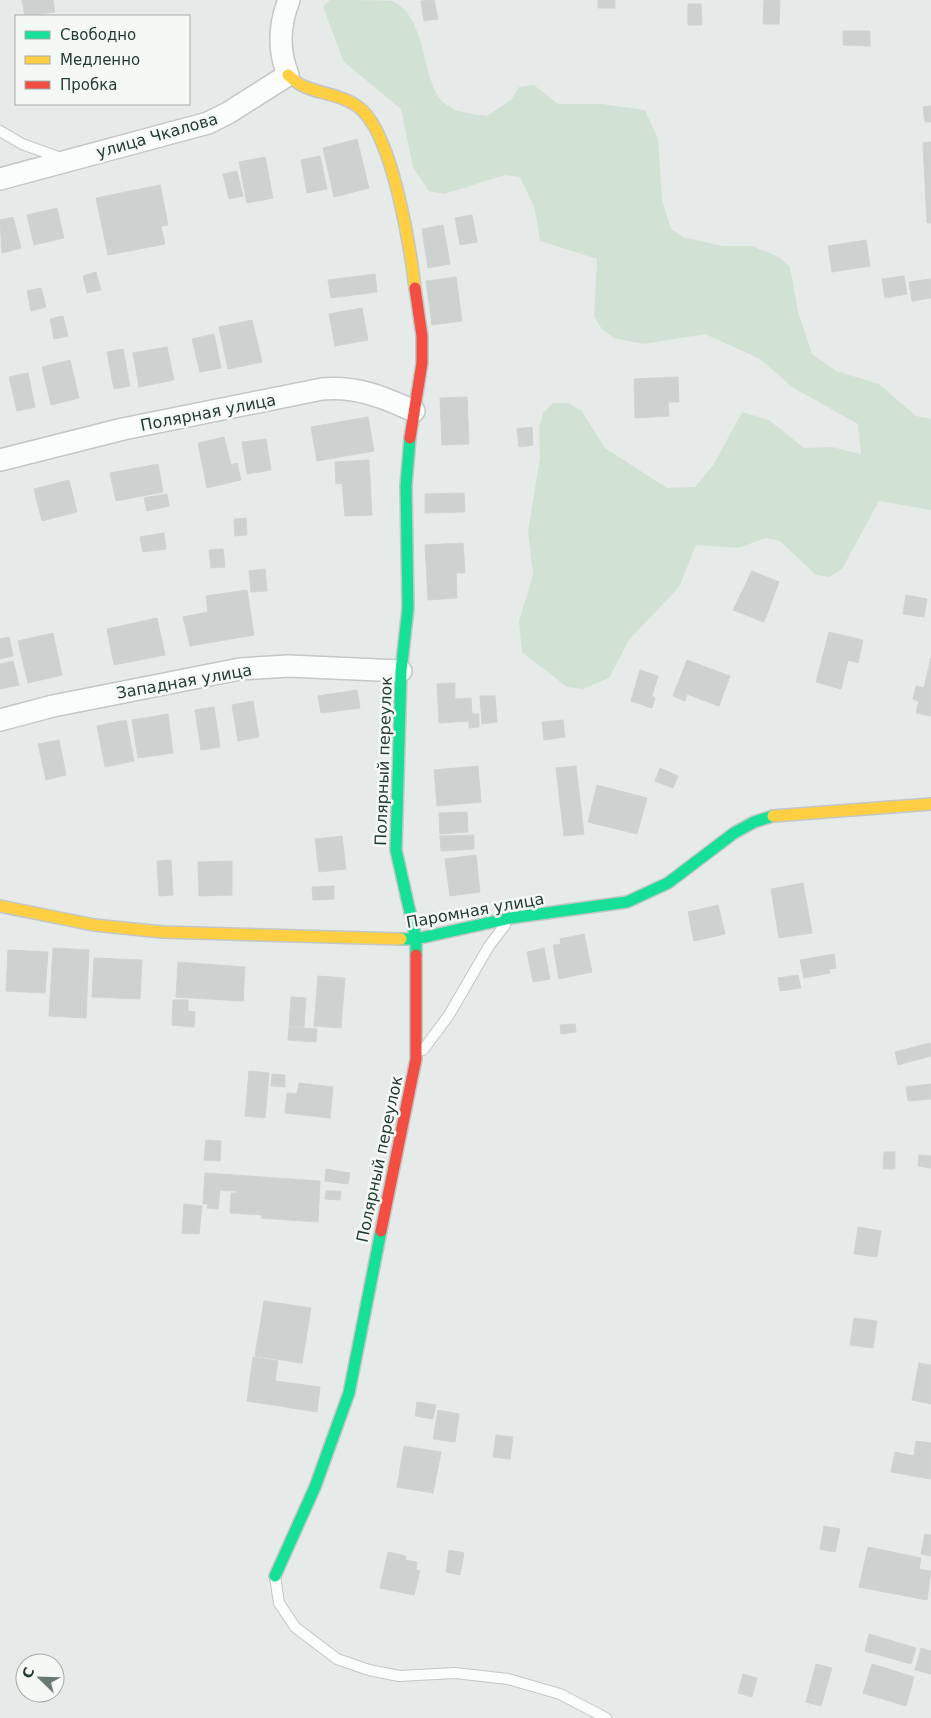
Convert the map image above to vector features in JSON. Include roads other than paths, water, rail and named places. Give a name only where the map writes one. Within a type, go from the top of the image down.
[{"type":"street","points":[[288,74],[281,50],[281,28],[289,0]]},
{"type":"street","name":"улица Чкалова","points":[[0,179],[208,123],[228,113],[288,74]]},
{"type":"street","name":"Полярный переулок","points":[[275,1576],[314,1487],[349,1393],[416,1059],[416,939],[396,850],[402,671],[408,608],[406,486],[414,412],[422,373],[422,336],[408,241],[382,142],[373,124],[362,110],[337,96],[302,86],[288,74]]},
{"type":"street","name":"Полярная улица","points":[[0,460],[123,429],[322,389],[355,389],[371,393],[414,412]]},
{"type":"street","name":"Западная улица","points":[[0,720],[53,706],[240,669],[288,666],[402,671]]},
{"type":"street","name":"Паромная улица","points":[[0,906],[94,925],[162,932],[416,939],[510,918],[606,907],[642,897],[668,883],[734,833],[754,822],[775,815],[931,804]]},
{"type":"lane","points":[[0,132],[28,147],[69,160]]},
{"type":"lane","points":[[416,1059],[450,1015],[489,946],[510,918]]},
{"type":"lane","points":[[275,1576],[279,1602],[295,1627],[337,1659],[369,1670],[399,1676],[455,1673],[508,1679],[560,1694],[606,1718]]}]
